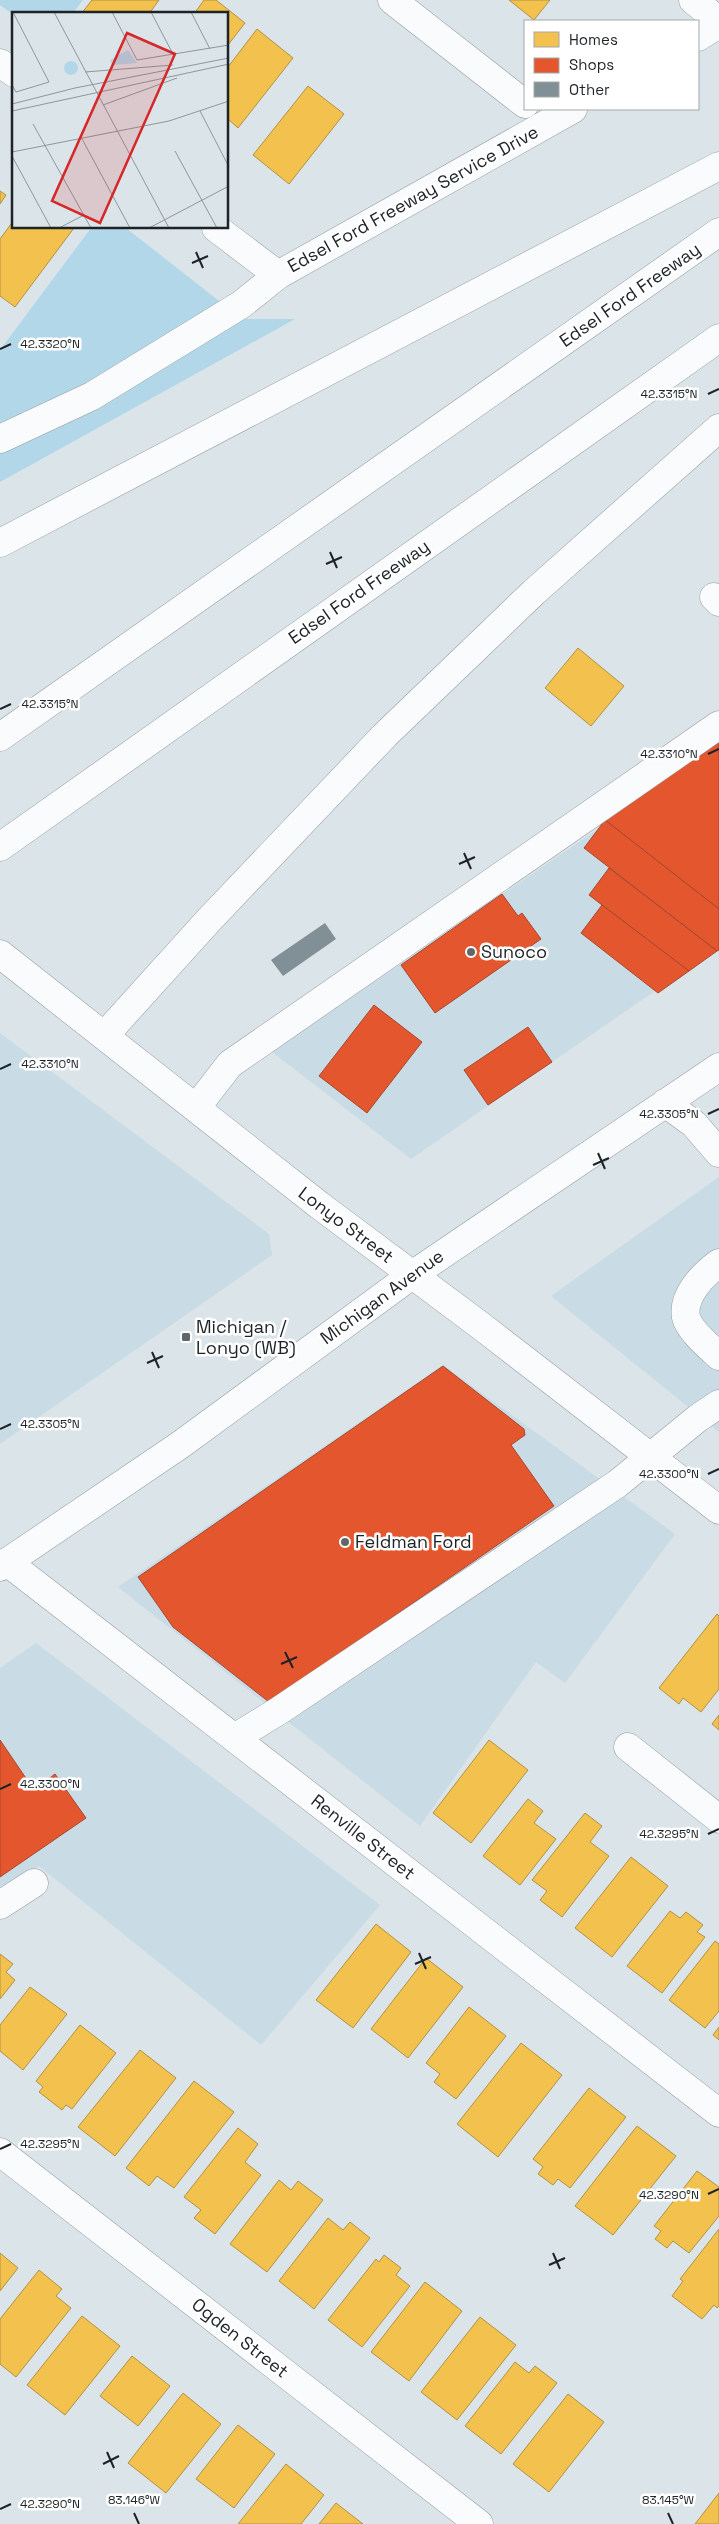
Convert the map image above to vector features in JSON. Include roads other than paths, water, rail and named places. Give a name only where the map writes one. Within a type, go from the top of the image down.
[{"type":"main road","points":[[392,0],[524,103]]},
{"type":"main road","points":[[693,0],[719,22],[699,35]]},
{"type":"main road","points":[[0,63],[12,72]]},
{"type":"main road","name":"Edsel Ford Freeway Service Drive","points":[[0,439],[92,396],[242,304],[278,275],[541,116],[568,110]]},
{"type":"main road","points":[[0,543],[719,166]]},
{"type":"main road","points":[[217,229],[278,275]]},
{"type":"main road","name":"Edsel Ford Freeway","points":[[0,737],[719,232]]},
{"type":"main road","name":"Edsel Ford Freeway","points":[[0,847],[719,338]]},
{"type":"main road","points":[[105,1034],[208,921],[385,735],[534,592],[719,428]]},
{"type":"main road","points":[[196,1108],[230,1064],[719,726]]},
{"type":"main road","name":"Lonyo Street","points":[[0,954],[105,1034],[319,1206],[481,1326],[719,1510]]},
{"type":"main road","name":"Michigan Avenue","points":[[3,1564],[180,1445],[412,1275],[719,1067]]},
{"type":"main road","points":[[665,1103],[694,1124],[719,1153]]},
{"type":"main road","points":[[719,1263],[704,1274],[690,1294],[686,1317],[699,1337],[719,1356]]},
{"type":"main road","points":[[236,1738],[617,1484],[698,1418],[719,1404]]},
{"type":"main road","name":"Renville Street","points":[[3,1564],[236,1738],[719,2113]]},
{"type":"main road","points":[[628,1747],[719,1819]]},
{"type":"main road","points":[[0,1905],[34,1883]]},
{"type":"main road","name":"Ogden Street","points":[[0,2152],[473,2522]]},
{"type":"place","name":"Sunoco","points":[[471,952]]},
{"type":"place","name":"Michigan / Lonyo (WB)","points":[[186,1337]]},
{"type":"place","name":"Feldman Ford","points":[[345,1542]]}]
